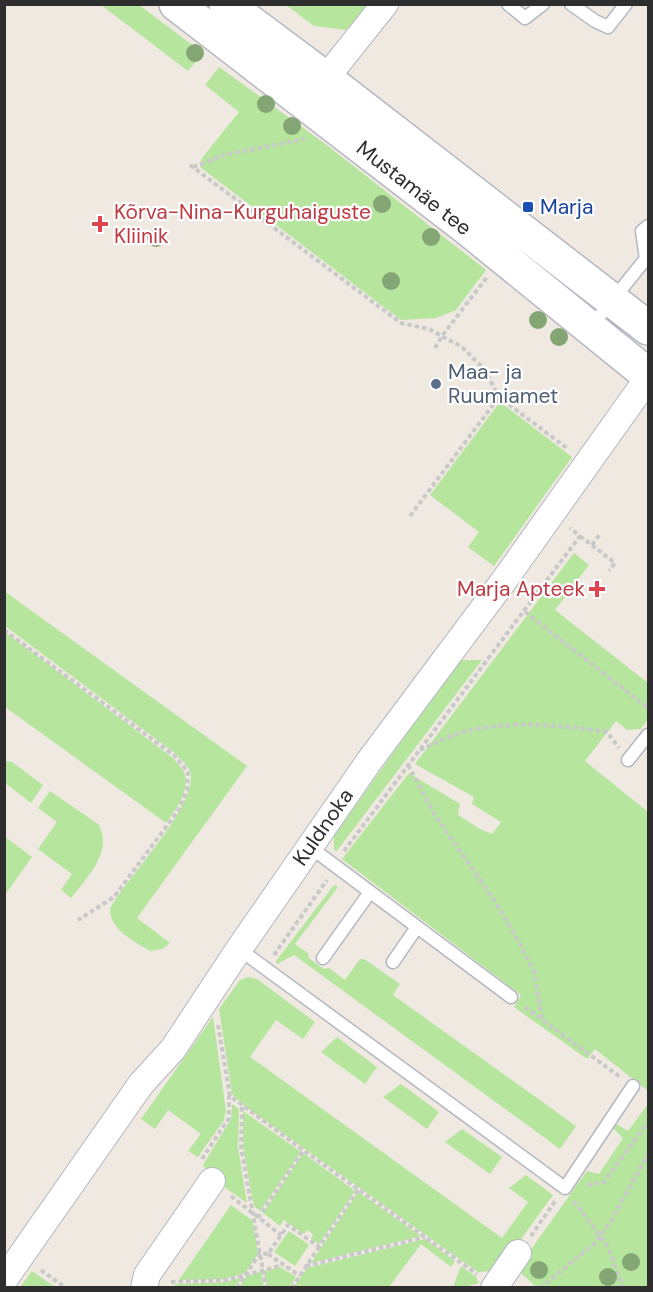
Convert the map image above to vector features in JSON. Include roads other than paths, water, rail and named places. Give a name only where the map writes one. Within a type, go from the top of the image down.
[{"type":"main road","name":"Mustamäe tee","points":[[176,4],[316,91],[613,300],[648,328]]},
{"type":"main road","name":"Mustamäe tee","points":[[226,4],[316,91],[468,230],[648,377]]},
{"type":"street","points":[[316,91],[385,4]]},
{"type":"street","name":"Kuldnoka","points":[[4,1280],[141,1084],[208,1013],[239,949],[370,760],[497,590],[648,377]]},
{"type":"street","points":[[146,1281],[212,1181]]},
{"type":"street","points":[[494,1287],[518,1253]]},
{"type":"lane","points":[[508,4],[525,18],[543,4]]},
{"type":"lane","points":[[571,4],[594,21],[608,27],[626,4]]},
{"type":"lane","points":[[590,328],[648,259],[642,231],[648,226]]},
{"type":"lane","points":[[628,760],[648,735]]},
{"type":"lane","points":[[310,847],[511,997]]},
{"type":"lane","points":[[323,958],[370,892]]},
{"type":"lane","points":[[393,962],[417,927]]},
{"type":"lane","points":[[239,949],[565,1188],[633,1086]]},
{"type":"place","name":"Marja","points":[[528,207]]},
{"type":"place","name":"Kõrva-Nina-Kurguhaiguste Kliinik","points":[[100,224]]},
{"type":"place","name":"Maa- ja Ruumiamet","points":[[436,384]]},
{"type":"place","name":"Marja Apteek","points":[[597,589]]}]
